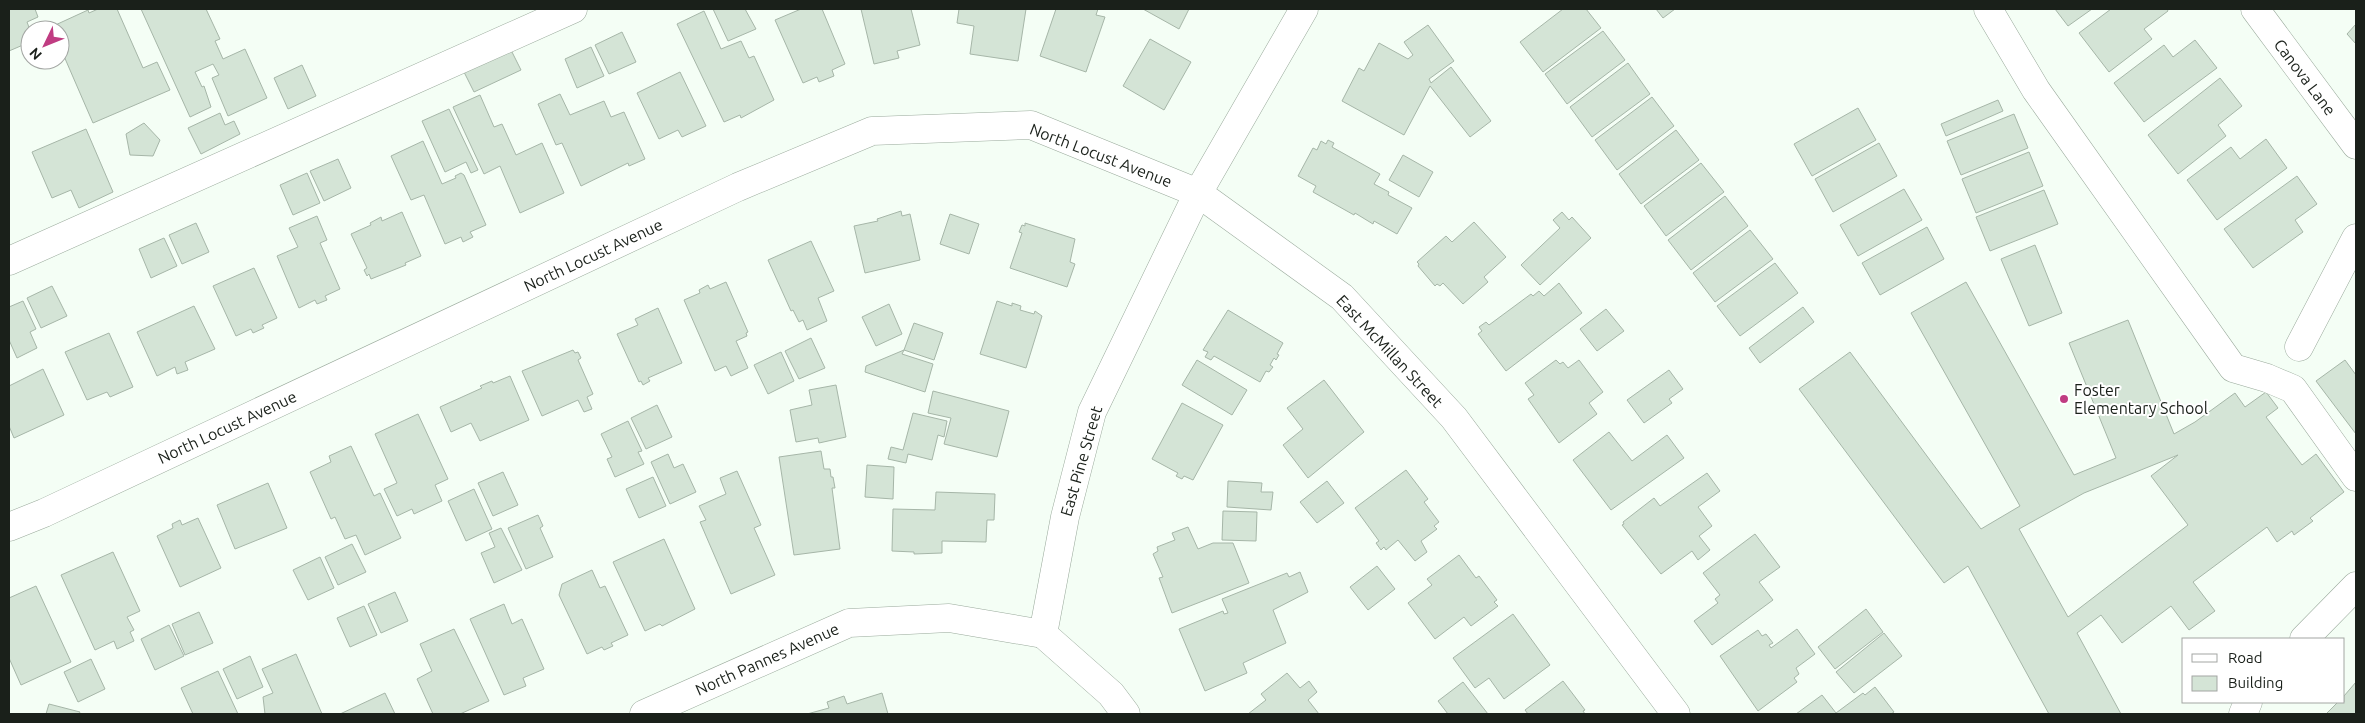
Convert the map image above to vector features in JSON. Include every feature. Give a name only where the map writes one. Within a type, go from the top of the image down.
[{"type":"street","points":[[9,261],[573,9]]},
{"type":"street","points":[[1198,193],[1304,9]]},
{"type":"street","points":[[1988,9],[2036,90],[2233,368],[2267,378],[2294,389],[2356,477]]},
{"type":"street","name":"Canova Lane","points":[[2254,9],[2356,145]]},
{"type":"street","name":"North Locust Avenue","points":[[9,528],[738,187],[872,131],[1031,125],[1198,193]]},
{"type":"street","name":"East Pine Street","points":[[1043,634],[1065,517],[1092,412],[1198,193]]},
{"type":"street","name":"East McMillan Street","points":[[1198,193],[1342,297],[1454,418],[1676,714]]},
{"type":"street","points":[[2299,348],[2356,238]]},
{"type":"street","points":[[2305,638],[2356,586]]},
{"type":"street","name":"North Pannes Avenue","points":[[644,714],[849,623],[949,618],[1043,634]]},
{"type":"street","points":[[1043,634],[1110,694],[1126,714]]},
{"type":"building","points":[[9,9],[35,9],[38,17],[31,20],[20,20],[20,46],[9,51]]},
{"type":"building","points":[[98,9],[117,9],[143,68],[157,62],[170,90],[93,123],[70,70],[70,20],[66,20],[88,10],[89,13]]},
{"type":"building","points":[[141,9],[206,9],[220,39],[215,41],[223,59],[245,49],[267,98],[228,116],[212,78],[219,75],[213,64],[195,72],[202,87],[204,86],[211,107],[190,117]]},
{"type":"building","points":[[713,9],[745,9],[756,29],[728,41]]},
{"type":"building","points":[[801,9],[822,9],[845,64],[832,70],[834,76],[819,82],[817,77],[803,83],[775,20]]},
{"type":"building","points":[[861,9],[911,9],[920,45],[897,51],[899,58],[874,64]]},
{"type":"building","points":[[959,9],[1026,9],[1018,61],[970,54],[974,26],[957,23]]},
{"type":"building","points":[[1056,9],[1098,9],[1096,15],[1105,17],[1086,72],[1040,56]]},
{"type":"building","points":[[1143,9],[1189,9],[1179,29]]},
{"type":"building","points":[[1563,9],[1586,9],[1601,28],[1543,72],[1520,42]]},
{"type":"building","points":[[1656,9],[1675,9],[1663,18]]},
{"type":"building","points":[[2055,9],[2092,9],[2068,26]]},
{"type":"building","points":[[2111,9],[2167,9],[2168,11],[2144,29],[2152,39],[2109,72],[2079,33]]},
{"type":"building","points":[[704,11],[721,49],[741,41],[749,58],[754,56],[774,100],[741,118],[740,115],[724,122],[677,24]]},
{"type":"building","points":[[2356,24],[2356,44],[2347,34]]},
{"type":"building","points":[[1428,25],[1454,61],[1429,79],[1431,83],[1451,67],[1491,121],[1470,137],[1430,86],[1404,135],[1342,101],[1359,68],[1364,71],[1379,43],[1408,59],[1413,55],[1404,42]]},
{"type":"building","points":[[1603,31],[1625,60],[1567,104],[1545,74]]},
{"type":"building","points":[[622,32],[636,62],[609,74],[595,45]]},
{"type":"building","points":[[1150,39],[1191,62],[1164,110],[1123,86]]},
{"type":"building","points":[[2195,40],[2217,68],[2144,122],[2114,83],[2164,45],[2173,57]]},
{"type":"building","points":[[591,47],[604,76],[577,88],[565,59]]},
{"type":"building","points":[[511,50],[521,70],[474,92],[464,72]]},
{"type":"building","points":[[1628,63],[1650,94],[1592,137],[1570,107]]},
{"type":"building","points":[[302,65],[316,96],[288,109],[274,78]]},
{"type":"building","points":[[680,72],[706,126],[682,137],[678,130],[659,139],[637,93]]},
{"type":"building","points":[[2220,78],[2242,106],[2218,125],[2226,136],[2178,174],[2148,135]]},
{"type":"building","points":[[560,94],[570,115],[604,101],[611,117],[624,112],[645,159],[629,166],[628,163],[581,186],[562,143],[556,145],[538,104]]},
{"type":"building","points":[[480,95],[494,127],[502,124],[516,155],[542,143],[564,193],[520,213],[500,166],[484,174],[453,107]]},
{"type":"building","points":[[1652,97],[1674,126],[1617,170],[1595,140]]},
{"type":"building","points":[[1998,100],[2003,111],[1946,136],[1941,124]]},
{"type":"building","points":[[1858,108],[1876,140],[1812,176],[1794,144]]},
{"type":"building","points":[[449,109],[478,170],[471,173],[466,162],[445,172],[422,121]]},
{"type":"building","points":[[220,113],[225,125],[234,121],[240,134],[201,154],[188,128]]},
{"type":"building","points":[[2014,114],[2028,148],[1961,175],[1947,141]]},
{"type":"building","points":[[144,123],[160,140],[153,156],[130,155],[126,134]]},
{"type":"building","points":[[86,129],[113,192],[79,208],[71,190],[52,198],[32,152]]},
{"type":"building","points":[[1676,130],[1699,160],[1641,204],[1619,174]]},
{"type":"building","points":[[2266,139],[2287,168],[2217,220],[2187,180],[2231,147],[2240,159]]},
{"type":"building","points":[[1328,140],[1334,143],[1332,147],[1380,174],[1374,184],[1389,192],[1388,195],[1412,208],[1397,234],[1374,221],[1373,224],[1355,213],[1354,215],[1313,192],[1316,186],[1298,176],[1313,148],[1317,150],[1321,141],[1326,144]]},
{"type":"building","points":[[423,141],[442,184],[456,178],[455,176],[461,173],[464,175],[486,225],[470,232],[473,237],[463,242],[461,237],[445,244],[424,195],[411,200],[391,156]]},
{"type":"building","points":[[1879,143],[1897,176],[1833,212],[1815,179]]},
{"type":"building","points":[[2029,152],[2043,186],[1976,213],[1962,179]]},
{"type":"building","points":[[1403,155],[1433,172],[1419,197],[1389,180]]},
{"type":"building","points":[[338,159],[351,188],[324,201],[310,171]]},
{"type":"building","points":[[1701,163],[1724,192],[1666,236],[1644,206]]},
{"type":"building","points":[[307,173],[320,203],[293,215],[280,185]]},
{"type":"building","points":[[2297,176],[2317,204],[2295,220],[2303,232],[2253,268],[2224,229]]},
{"type":"building","points":[[1904,189],[1922,220],[1858,256],[1840,225]]},
{"type":"building","points":[[2044,190],[2058,224],[1990,251],[1976,217]]},
{"type":"building","points":[[1725,196],[1748,226],[1691,270],[1668,240]]},
{"type":"building","points":[[901,211],[902,216],[910,214],[920,260],[865,273],[854,226],[878,221],[877,219]]},
{"type":"building","points":[[402,212],[421,256],[405,263],[406,265],[371,279],[364,270],[367,268],[351,234],[371,225],[370,223],[381,217],[382,221]]},
{"type":"building","points":[[1562,212],[1569,220],[1572,217],[1591,238],[1540,285],[1521,265],[1560,228],[1553,220]]},
{"type":"building","points":[[950,214],[979,224],[969,254],[940,244]]},
{"type":"building","points":[[317,216],[327,240],[320,243],[340,289],[325,296],[327,300],[317,304],[315,300],[299,308],[277,256],[298,247],[289,228]]},
{"type":"building","points":[[1474,222],[1506,257],[1484,277],[1488,282],[1463,304],[1443,283],[1440,286],[1437,284],[1435,286],[1418,266],[1417,262],[1446,236],[1452,242]]},
{"type":"building","points":[[196,223],[209,252],[182,264],[169,235]]},
{"type":"building","points":[[1025,223],[1075,239],[1070,262],[1075,264],[1067,287],[1010,268],[1022,233],[1019,232],[1022,225],[1025,226]]},
{"type":"building","points":[[1927,227],[1944,259],[1880,295],[1862,263]]},
{"type":"building","points":[[1750,230],[1773,259],[1715,302],[1693,273]]},
{"type":"building","points":[[164,238],[177,266],[151,278],[139,249]]},
{"type":"building","points":[[811,241],[834,291],[818,298],[827,321],[807,330],[803,320],[799,322],[793,310],[791,311],[768,260]]},
{"type":"building","points":[[2035,245],[2062,313],[2029,326],[2001,259]]},
{"type":"building","points":[[1775,263],[1798,293],[1740,336],[1717,306]]},
{"type":"building","points":[[254,268],[277,318],[262,325],[264,328],[253,333],[251,329],[236,336],[213,286]]},
{"type":"building","points":[[726,282],[748,332],[746,333],[747,336],[736,341],[748,368],[731,376],[726,366],[715,371],[684,300],[700,293],[699,290],[708,285],[710,289]]},
{"type":"building","points":[[1966,282],[2074,475],[2116,458],[2069,343],[2128,320],[2174,434],[2195,422],[2235,393],[2245,407],[2266,392],[2278,408],[2266,417],[2302,465],[2316,454],[2344,492],[2310,518],[2313,521],[2294,535],[2292,531],[2277,542],[2267,527],[2193,582],[2215,611],[2189,630],[2171,606],[2122,643],[2101,615],[2077,633],[2121,714],[2049,714],[1968,566],[1944,583],[1799,389],[1850,352],[1981,529],[2020,506],[1911,313]],"holes":[[[2178,455],[2151,476],[2188,525],[2068,617],[2019,529],[2084,493]]]},
{"type":"building","points":[[1559,283],[1582,313],[1506,371],[1478,334],[1482,331],[1479,327],[1486,322],[1489,325],[1531,294],[1533,296],[1539,291],[1544,296]]},
{"type":"building","points":[[52,286],[67,316],[41,328],[27,298]]},
{"type":"building","points":[[23,301],[36,329],[30,332],[37,348],[17,358],[9,340],[9,307]]},
{"type":"building","points":[[997,301],[1012,306],[1012,303],[1021,306],[1020,310],[1034,314],[1035,311],[1042,316],[1026,368],[980,354]]},
{"type":"building","points":[[889,304],[902,334],[876,346],[862,317]]},
{"type":"building","points":[[194,306],[215,349],[185,362],[188,370],[177,374],[175,367],[157,376],[137,332]]},
{"type":"building","points":[[1803,307],[1814,322],[1760,363],[1749,348]]},
{"type":"building","points":[[658,308],[682,363],[648,378],[650,381],[643,385],[641,381],[639,382],[617,334],[638,325],[635,319]]},
{"type":"building","points":[[1606,309],[1624,331],[1597,351],[1580,329]]},
{"type":"building","points":[[1228,310],[1283,343],[1277,354],[1279,355],[1276,360],[1274,358],[1270,365],[1273,367],[1269,372],[1266,371],[1260,382],[1214,356],[1211,360],[1205,357],[1208,352],[1203,350]]},
{"type":"building","points":[[914,323],[943,333],[934,360],[904,350]]},
{"type":"building","points":[[109,333],[133,387],[110,397],[107,392],[87,400],[65,352]]},
{"type":"building","points":[[811,338],[825,368],[799,379],[785,351]]},
{"type":"building","points":[[573,350],[575,353],[578,352],[581,358],[578,360],[593,394],[587,397],[592,409],[584,412],[578,400],[542,416],[522,371]]},
{"type":"building","points":[[904,350],[902,354],[933,364],[925,392],[865,372],[866,366]]},
{"type":"building","points":[[781,352],[794,381],[768,394],[754,365]]},
{"type":"building","points":[[1197,360],[1247,390],[1232,415],[1182,385]]},
{"type":"building","points":[[1556,360],[1560,364],[1563,362],[1568,368],[1579,360],[1603,392],[1589,403],[1597,414],[1559,443],[1528,399],[1534,395],[1525,383]]},
{"type":"building","points":[[2345,360],[2356,375],[2356,434],[2316,381]]},
{"type":"building","points":[[43,369],[64,415],[14,438],[9,426],[9,386]]},
{"type":"building","points":[[1669,370],[1683,389],[1669,399],[1672,403],[1644,423],[1627,400]]},
{"type":"building","points":[[510,376],[529,420],[480,441],[471,423],[451,432],[440,407],[482,388],[480,386]]},
{"type":"building","points":[[1324,380],[1364,432],[1308,478],[1283,445],[1303,429],[1287,408]]},
{"type":"building","points":[[836,385],[846,437],[819,443],[818,438],[796,442],[790,410],[812,405],[809,390]]},
{"type":"building","points":[[933,391],[1009,411],[997,457],[944,444],[951,418],[928,413]]},
{"type":"building","points":[[1182,403],[1223,425],[1193,480],[1184,476],[1182,479],[1176,476],[1178,473],[1152,459]]},
{"type":"building","points":[[657,405],[672,437],[646,449],[631,418]]},
{"type":"building","points":[[913,413],[947,421],[944,437],[938,435],[932,460],[908,454],[906,463],[888,459],[891,447],[903,450]]},
{"type":"building","points":[[418,414],[448,479],[435,485],[442,501],[414,514],[412,509],[397,516],[384,489],[397,483],[375,434]]},
{"type":"building","points":[[628,421],[642,451],[638,452],[644,464],[615,477],[607,459],[612,457],[601,434]]},
{"type":"building","points":[[1609,432],[1632,461],[1667,435],[1684,458],[1611,510],[1573,460]]},
{"type":"building","points":[[351,446],[374,496],[380,493],[401,538],[365,555],[356,535],[345,539],[335,517],[331,519],[310,472],[331,462],[329,456]]},
{"type":"building","points":[[821,451],[824,469],[830,469],[831,477],[833,477],[835,488],[832,488],[840,549],[794,555],[779,457]]},
{"type":"building","points":[[668,454],[674,468],[683,464],[696,492],[670,504],[651,462]]},
{"type":"building","points":[[867,465],[894,467],[893,499],[865,497]]},
{"type":"building","points":[[1406,470],[1428,499],[1424,502],[1439,522],[1434,526],[1437,529],[1421,541],[1427,552],[1415,561],[1398,540],[1386,550],[1384,547],[1381,550],[1376,543],[1379,541],[1355,508]]},
{"type":"building","points":[[737,471],[761,525],[754,528],[775,575],[731,594],[700,522],[706,520],[699,506],[726,494],[720,478]]},
{"type":"building","points":[[503,472],[518,505],[493,516],[478,483]]},
{"type":"building","points":[[1707,473],[1720,491],[1698,507],[1712,526],[1699,536],[1710,550],[1698,560],[1692,551],[1661,574],[1622,525],[1624,524],[1623,522],[1654,498],[1660,506]]},
{"type":"building","points":[[653,477],[666,506],[639,518],[626,489]]},
{"type":"building","points":[[1228,481],[1262,483],[1261,492],[1273,492],[1271,510],[1227,507]]},
{"type":"building","points":[[1327,481],[1344,503],[1317,523],[1300,502]]},
{"type":"building","points":[[268,483],[287,528],[235,549],[217,505]]},
{"type":"building","points":[[474,489],[492,529],[466,541],[448,501]]},
{"type":"building","points":[[936,492],[995,494],[994,520],[987,520],[986,542],[942,541],[942,553],[914,554],[914,552],[892,551],[893,509],[935,510]]},
{"type":"building","points":[[1223,511],[1257,512],[1256,541],[1222,540]]},
{"type":"building","points":[[538,515],[543,526],[540,528],[553,557],[526,569],[508,528]]},
{"type":"building","points":[[198,518],[221,568],[180,587],[157,536],[173,528],[172,524],[180,520],[182,525]]},
{"type":"building","points":[[1188,527],[1198,549],[1213,543],[1233,543],[1249,583],[1172,613],[1159,578],[1163,577],[1153,554],[1158,551],[1157,547],[1175,540],[1172,533]]},
{"type":"building","points":[[501,528],[522,570],[494,583],[481,553],[495,547],[489,533]]},
{"type":"building","points":[[1755,534],[1780,567],[1759,582],[1773,600],[1712,645],[1694,621],[1718,603],[1715,599],[1720,595],[1703,573]]},
{"type":"building","points":[[664,539],[695,609],[662,626],[660,624],[645,631],[613,562]]},
{"type":"building","points":[[352,544],[366,572],[338,585],[325,557]]},
{"type":"building","points":[[113,552],[140,611],[127,617],[134,630],[130,632],[134,641],[117,649],[114,641],[95,650],[61,575]]},
{"type":"building","points":[[1459,555],[1476,578],[1479,576],[1497,600],[1494,602],[1498,606],[1471,626],[1464,617],[1435,639],[1408,603],[1432,585],[1427,579]]},
{"type":"building","points":[[320,557],[334,588],[308,600],[293,570]]},
{"type":"building","points":[[1377,566],[1395,589],[1368,610],[1350,587]]},
{"type":"building","points":[[592,570],[600,588],[605,586],[628,635],[611,643],[613,646],[604,650],[602,647],[587,654],[559,595],[562,584]]},
{"type":"building","points":[[1300,572],[1308,592],[1273,610],[1286,643],[1243,663],[1247,673],[1205,691],[1179,629],[1223,611],[1224,614],[1228,613],[1222,599],[1287,573],[1289,577]]},
{"type":"building","points":[[36,586],[71,662],[21,685],[9,658],[9,598]]},
{"type":"building","points":[[395,592],[408,621],[381,633],[368,604]]},
{"type":"building","points":[[504,604],[512,624],[522,619],[544,669],[523,678],[526,686],[504,695],[470,619]]},
{"type":"building","points":[[364,606],[377,635],[350,647],[337,618]]},
{"type":"building","points":[[1866,609],[1883,632],[1835,669],[1818,647]]},
{"type":"building","points":[[199,612],[213,643],[185,655],[172,624]]},
{"type":"building","points":[[1513,614],[1550,665],[1504,699],[1489,678],[1475,688],[1453,658]]},
{"type":"building","points":[[169,625],[184,656],[155,670],[141,639]]},
{"type":"building","points":[[454,629],[489,701],[460,714],[433,714],[417,679],[432,671],[420,644]]},
{"type":"building","points":[[1797,629],[1815,654],[1796,668],[1799,674],[1794,678],[1797,682],[1758,711],[1720,656],[1758,630],[1762,636],[1766,634],[1773,643],[1769,645],[1771,648]]},
{"type":"building","points":[[1884,633],[1902,656],[1854,693],[1836,672]]},
{"type":"building","points":[[296,654],[322,714],[265,714],[263,697],[273,693],[262,669]]},
{"type":"building","points":[[250,656],[263,687],[237,699],[223,669]]},
{"type":"building","points":[[91,659],[105,689],[78,702],[64,672]]},
{"type":"building","points":[[218,671],[238,714],[193,714],[181,688]]},
{"type":"building","points":[[1287,673],[1300,688],[1309,681],[1317,692],[1308,700],[1319,714],[1248,714],[1266,700],[1261,694]]},
{"type":"building","points":[[1563,681],[1585,710],[1583,711],[1585,714],[1528,714],[1525,710]]},
{"type":"building","points":[[1463,682],[1488,714],[1448,714],[1438,701]]},
{"type":"building","points":[[2356,682],[2356,714],[2326,714],[2337,703],[2345,703],[2345,695]]},
{"type":"building","points":[[1875,687],[1894,712],[1891,714],[1796,714],[1822,695],[1836,713],[1863,693],[1865,695]]},
{"type":"building","points":[[385,693],[395,714],[340,714]]},
{"type":"building","points":[[882,693],[888,714],[807,714],[829,708],[827,702],[844,696],[847,704]]},
{"type":"building","points":[[49,704],[80,712],[79,714],[46,714]]},
{"type":"place","name":"Foster Elementary School","points":[[2064,399]]}]
